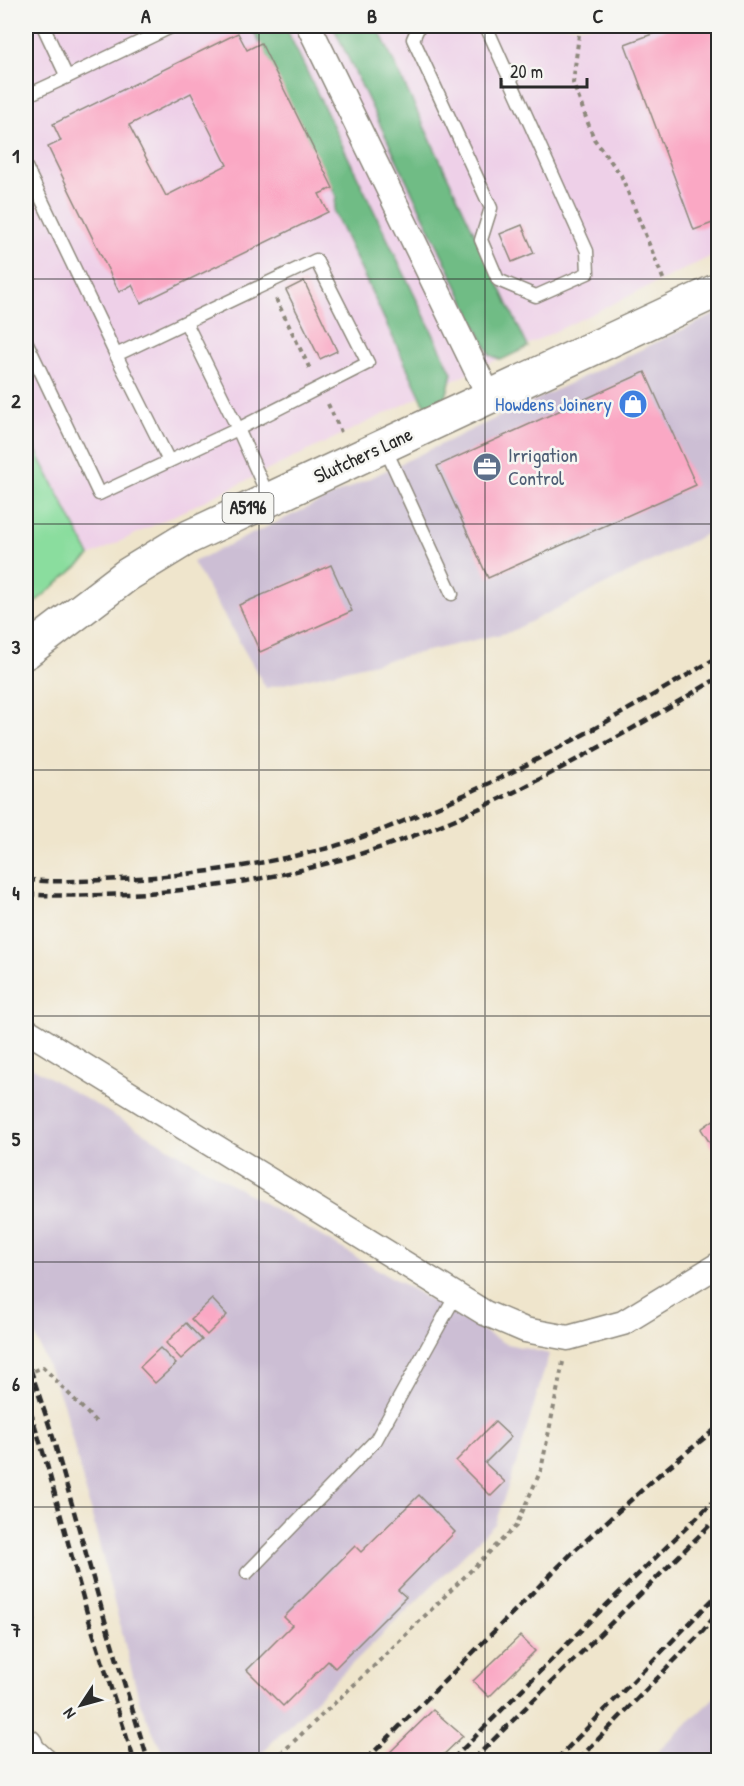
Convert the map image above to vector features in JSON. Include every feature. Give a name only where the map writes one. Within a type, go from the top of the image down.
[{"type":"highway","name":"Slutchers Lane","points":[[26,652],[93,600],[161,552],[189,537],[718,290]]},
{"type":"highway","points":[[26,1745],[28,1761]]},
{"type":"street","points":[[309,26],[489,396]]},
{"type":"street","points":[[26,1030],[485,1313],[525,1330],[568,1338],[623,1323],[718,1265]]},
{"type":"lane","points":[[43,26],[68,77]]},
{"type":"lane","points":[[26,96],[173,26]]},
{"type":"lane","points":[[418,26],[413,39],[491,208],[481,240],[498,280],[536,296],[588,273],[587,251],[486,26]]},
{"type":"lane","points":[[26,167],[116,356],[169,460]]},
{"type":"lane","points":[[26,341],[99,494],[238,429],[368,363],[316,260],[116,356]]},
{"type":"lane","points":[[186,323],[269,498]]},
{"type":"lane","points":[[384,446],[452,594]]},
{"type":"lane","points":[[247,1573],[376,1440],[456,1295]]},
{"type":"lane","points":[[26,1736],[53,1761]]},
{"type":"path","points":[[580,26],[573,83],[594,139],[621,175],[676,309]]},
{"type":"path","points":[[276,298],[311,371]]},
{"type":"path","points":[[328,404],[342,433]]},
{"type":"path","points":[[274,1761],[516,1526],[541,1470],[568,1338]]},
{"type":"path","points":[[26,1374],[44,1367],[96,1422]]},
{"type":"path","points":[[26,1636],[35,1619]]},
{"type":"shaded area","points":[[26,26],[718,26],[718,253],[90,556],[26,431]]},
{"type":"shaded area","points":[[718,313],[718,528],[510,632],[266,688],[193,562]]},
{"type":"shaded area","points":[[26,1064],[504,1343],[549,1354],[520,1452],[495,1524],[254,1760],[166,1760],[140,1703],[63,1403],[26,1314]]},
{"type":"shaded area","points":[[718,1694],[718,1760],[649,1760]]},
{"type":"green space","points":[[251,26],[285,26],[452,373],[446,398],[426,408],[334,212],[336,196]]},
{"type":"green space","points":[[333,26],[377,26],[528,347],[501,360],[490,355]]},
{"type":"green space","points":[[26,431],[90,556],[26,610]]},
{"type":"building","points":[[674,26],[718,26],[718,221],[694,230],[625,44]]},
{"type":"building","points":[[238,33],[247,50],[261,43],[333,188],[319,194],[328,212],[141,303],[132,285],[119,292],[48,147],[61,141],[53,124]],"holes":[[[191,93],[227,165],[166,196],[129,125]]]},
{"type":"building","points":[[522,225],[534,253],[512,262],[500,234]]},
{"type":"building","points":[[304,281],[337,351],[320,359],[286,290]]},
{"type":"building","points":[[645,372],[696,485],[488,578],[437,466]]},
{"type":"building","points":[[331,565],[352,611],[260,652],[239,605]]},
{"type":"building","points":[[718,1117],[718,1156],[701,1129]]},
{"type":"building","points":[[212,1299],[227,1315],[207,1335],[191,1319]]},
{"type":"building","points":[[186,1323],[202,1340],[181,1359],[166,1343]]},
{"type":"building","points":[[160,1348],[176,1364],[155,1383],[140,1367]]},
{"type":"building","points":[[495,1422],[511,1437],[485,1463],[505,1482],[491,1496],[456,1461]]},
{"type":"building","points":[[419,1495],[455,1532],[398,1590],[406,1597],[335,1668],[328,1661],[283,1706],[247,1670],[292,1625],[284,1617],[355,1546],[361,1552]]},
{"type":"building","points":[[520,1636],[535,1651],[489,1697],[473,1681]]},
{"type":"building","points":[[433,1710],[463,1736],[438,1760],[382,1760]]},
{"type":"railway","points":[[26,880],[82,881],[188,874],[260,863],[332,847],[402,822],[501,778],[611,719],[718,657]]},
{"type":"railway","points":[[26,894],[65,896],[130,894],[205,887],[243,882],[354,856],[426,831],[538,780],[718,678]]},
{"type":"railway","points":[[26,1356],[52,1434],[108,1631],[148,1760]]},
{"type":"railway","points":[[26,1397],[89,1620],[134,1760]]},
{"type":"railway","points":[[366,1760],[574,1551],[661,1473],[718,1427]]},
{"type":"railway","points":[[452,1760],[591,1620],[718,1497]]},
{"type":"railway","points":[[473,1760],[718,1517]]},
{"type":"railway","points":[[556,1760],[718,1594]]},
{"type":"railway","points":[[578,1760],[703,1631],[718,1612]]},
{"type":"place","name":"Howdens Joinery","points":[[633,404]]},
{"type":"place","name":"Irrigation Control","points":[[487,467]]}]
